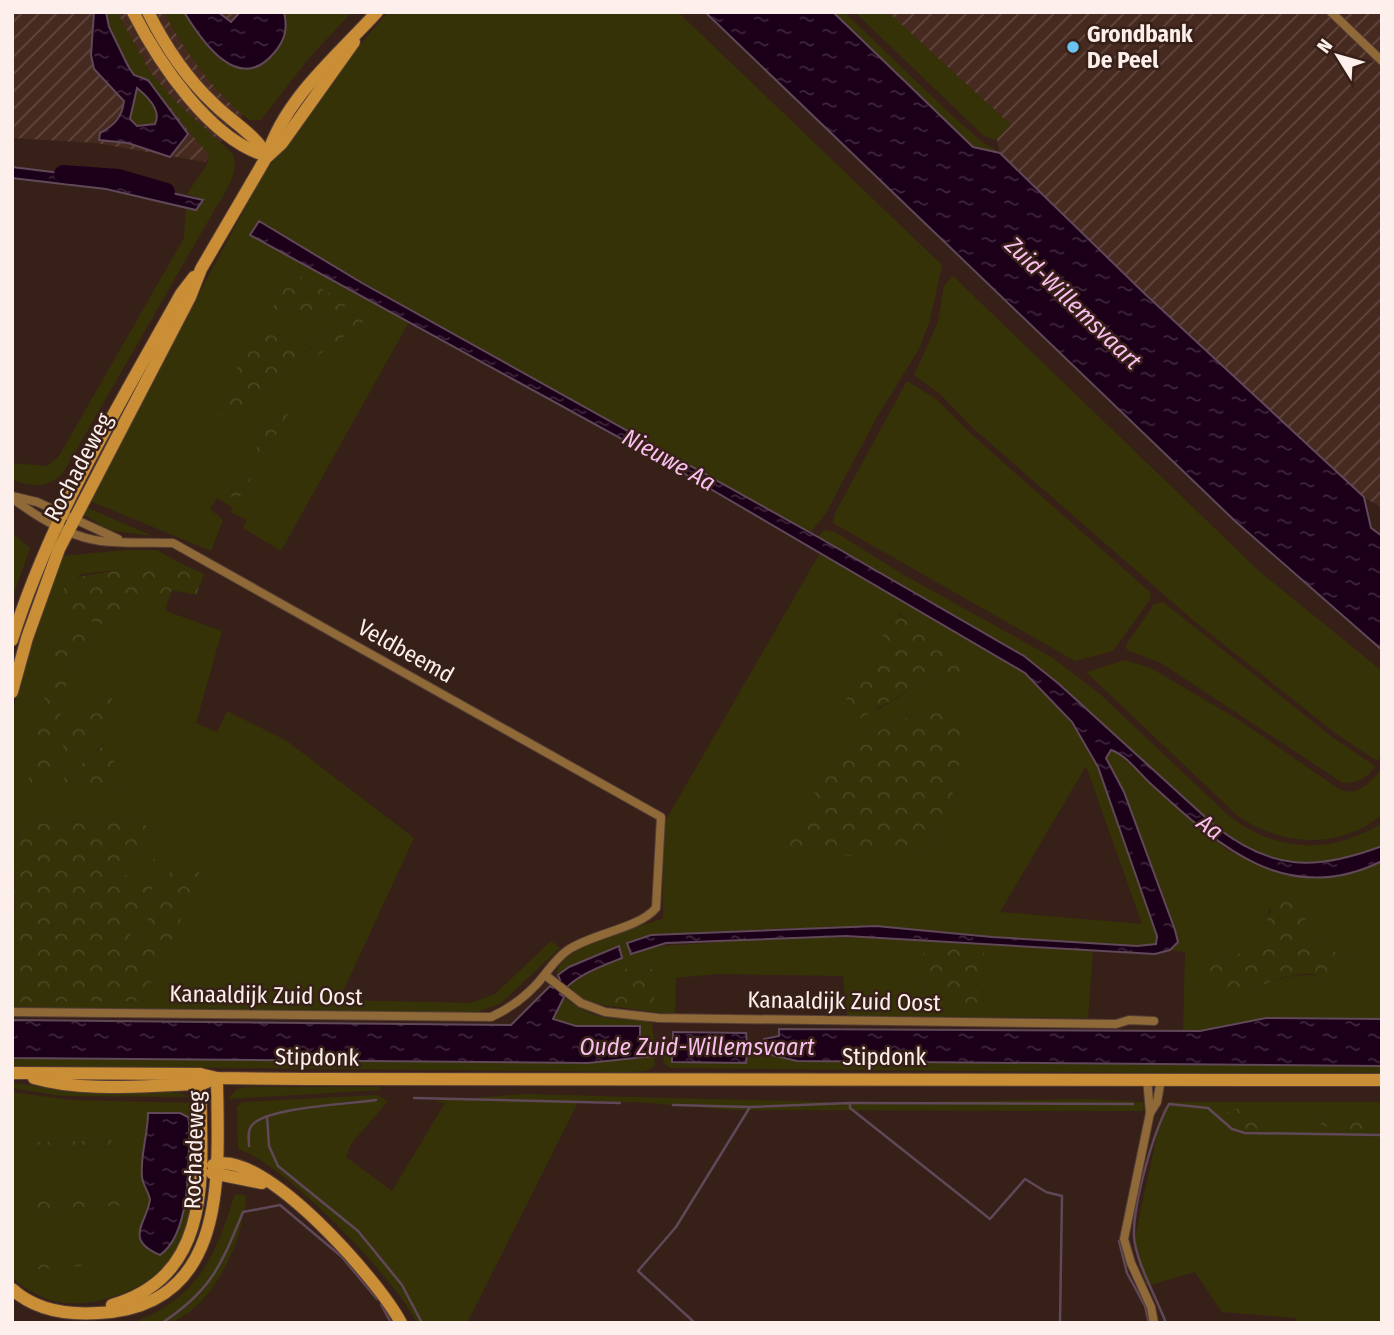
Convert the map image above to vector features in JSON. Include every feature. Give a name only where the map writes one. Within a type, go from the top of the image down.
[{"type":"main road","points":[[133,12],[163,64],[196,105],[252,152],[268,156]]},
{"type":"main road","points":[[148,12],[165,44],[192,81],[215,106],[260,142],[268,156]]},
{"type":"main road","name":"Rochadeweg","points":[[12,640],[64,522],[190,297],[201,269],[268,156],[273,138],[302,94],[337,50],[375,15]]},
{"type":"main road","name":"Rochadeweg","points":[[12,692],[64,522]]},
{"type":"main road","name":"Stipdonk","points":[[16,1073],[200,1079],[1382,1080]]},
{"type":"main road","name":"Rochadeweg","points":[[12,1289],[50,1310],[85,1314],[109,1313],[158,1295],[184,1274],[207,1237],[214,1211],[218,1170],[217,1078]]},
{"type":"main road","name":"Rochadeweg","points":[[85,1314],[139,1293],[173,1265],[187,1243],[196,1220],[202,1169],[200,1079]]},
{"type":"main road","points":[[202,1169],[243,1168],[269,1185],[338,1239],[378,1285],[401,1323]]},
{"type":"street","points":[[1331,12],[1382,61]]},
{"type":"street","name":"Veldbeemd","points":[[12,497],[100,541],[173,543],[661,817]]},
{"type":"street","name":"Veldbeemd","points":[[12,497],[37,502],[64,522]]},
{"type":"street","name":"Kanaaldijk Zuid Oost","points":[[12,1012],[491,1017],[513,1007],[545,975],[555,959],[570,948],[607,930],[647,918],[656,908],[661,817]]},
{"type":"street","name":"Kanaaldijk Zuid Oost","points":[[545,975],[581,1003],[605,1012],[659,1018],[1116,1024],[1129,1020],[1154,1021]]},
{"type":"street","points":[[1147,1078],[1150,1113]]},
{"type":"street","points":[[1154,1323],[1152,1307],[1131,1263],[1124,1239],[1150,1113],[1160,1093],[1161,1079]]},
{"type":"shaded area","points":[[12,12],[325,12],[205,162],[96,143],[12,138]]},
{"type":"shaded area","points":[[885,12],[1382,12],[1382,508],[1364,497],[1145,293],[1000,153],[991,113]]},
{"type":"green space","points":[[106,12],[117,12],[150,72],[175,101],[233,154],[234,170],[224,194],[63,473],[45,484],[27,484],[12,480],[12,463],[47,466],[59,456],[184,238],[186,205],[196,209],[197,197],[187,194],[207,164],[209,154],[163,98],[134,75],[109,27]]},
{"type":"green space","points":[[164,12],[184,12],[198,34],[285,15],[284,12],[352,12],[309,58],[261,120],[249,120],[223,96],[201,70]]},
{"type":"green space","points":[[388,12],[678,12],[942,265],[930,320],[919,349],[878,415],[826,513],[810,533],[362,283],[259,221],[250,235],[410,320],[281,551],[243,528],[247,520],[230,512],[233,508],[217,498],[210,509],[223,520],[211,551],[90,501],[263,175],[354,52]],"holes":[[[293,272],[347,304],[327,316],[311,312],[307,314],[292,308],[273,336],[303,353],[359,311],[232,419]],[[285,398],[294,402],[238,500],[230,496]]]},
{"type":"green space","points":[[833,12],[844,12],[950,114],[981,141],[1000,153],[973,147]]},
{"type":"green space","points":[[855,12],[888,12],[1011,125],[996,140],[984,136]]},
{"type":"green space","points":[[137,87],[155,109],[155,124],[136,126],[130,119]]},
{"type":"green space","points":[[293,272],[348,304],[327,316],[311,312],[307,314],[292,308],[274,336],[304,353],[359,311],[370,317],[232,419],[212,411]]},
{"type":"green space","points":[[953,276],[1259,571],[1382,671],[1382,754],[1377,761],[1335,733],[1193,620],[974,429],[940,394],[914,375],[938,322],[944,286]]},
{"type":"green space","points":[[907,381],[936,399],[970,433],[1151,593],[1149,601],[1113,651],[1075,661],[833,523],[836,511]]},
{"type":"green space","points":[[285,397],[295,402],[238,500],[230,496]]},
{"type":"green space","points":[[86,507],[153,536],[107,530],[84,514]]},
{"type":"green space","points":[[824,530],[835,532],[904,575],[1053,658],[1101,695],[1228,815],[1246,828],[1284,843],[1324,845],[1343,841],[1382,823],[1382,846],[1336,860],[1315,863],[1275,859],[1236,841],[1215,826],[1031,661],[818,537]]},
{"type":"green space","points":[[12,533],[30,548],[12,599]]},
{"type":"green space","points":[[157,550],[180,563],[82,574],[66,584],[121,618],[142,602],[161,599],[168,600],[166,611],[222,631],[196,723],[217,732],[227,711],[287,741],[414,838],[339,1000],[471,1003],[495,994],[551,941],[560,948],[501,1003],[478,1012],[12,1011],[12,715],[40,614],[63,556]],"holes":[[[57,632],[97,636],[87,642],[85,655],[69,668],[30,792],[28,788]],[[104,744],[127,788],[50,791]],[[139,818],[151,831],[44,933],[50,939],[122,873],[138,883],[167,856],[115,969],[123,972],[174,865],[142,1001],[20,1002],[14,895],[17,825]]]},
{"type":"green space","points":[[820,553],[1003,658],[1055,704],[1076,730],[1107,788],[1157,932],[1156,944],[1137,946],[789,928],[651,935],[651,947],[794,937],[923,939],[925,1003],[983,1004],[984,942],[1093,950],[1088,1018],[847,1016],[843,976],[716,974],[676,978],[675,1014],[654,1012],[654,970],[636,965],[616,980],[603,1005],[588,1002],[567,986],[581,975],[608,963],[619,946],[556,974],[562,963],[586,946],[619,932],[663,919],[663,825]],"holes":[[[897,612],[930,638],[938,673],[875,711]],[[929,711],[966,744],[956,774],[957,784],[928,847],[919,853],[786,844],[812,798],[842,760],[860,744],[903,720]],[[1086,766],[1142,924],[1000,912]]]},
{"type":"green space","points":[[164,563],[180,563],[204,574],[196,595],[172,590],[168,600],[152,600],[138,604],[126,614],[117,627],[55,613],[66,583],[71,578]]},
{"type":"green space","points":[[1163,602],[1332,737],[1375,766],[1369,774],[1353,782],[1343,783],[1161,663],[1127,650],[1126,645],[1154,604]]},
{"type":"green space","points":[[896,612],[923,629],[930,637],[940,639],[960,661],[961,670],[951,676],[938,673],[861,718],[841,709]]},
{"type":"green space","points":[[61,627],[98,635],[87,642],[85,655],[69,668],[50,776],[30,792],[27,788],[57,632]]},
{"type":"green space","points":[[1125,660],[1151,668],[1239,720],[1339,789],[1358,790],[1382,769],[1382,815],[1347,834],[1311,840],[1274,834],[1239,817],[1086,672]]},
{"type":"green space","points":[[95,697],[110,697],[123,713],[66,762],[62,756],[65,730],[80,716],[83,705]]},
{"type":"green space","points":[[929,711],[952,717],[971,732],[956,774],[957,784],[928,847],[919,853],[843,856],[789,848],[786,843],[811,797],[842,760],[880,731]]},
{"type":"green space","points":[[105,744],[128,788],[48,792]]},
{"type":"green space","points":[[1110,750],[1116,752],[1201,830],[1230,852],[1309,877],[1347,873],[1382,861],[1382,1019],[1266,1018],[1214,1031],[1183,1031],[1185,952],[1170,950],[1174,948],[1175,930],[1106,758]],"holes":[[[1269,909],[1305,915],[1310,933],[1320,944],[1351,959],[1326,978],[1297,975],[1252,989],[1211,959],[1237,955],[1253,948],[1262,935]]]},
{"type":"green space","points":[[139,818],[151,831],[44,933],[51,938],[122,873],[138,883],[148,861],[168,855],[115,969],[123,972],[174,864],[203,874],[142,1001],[20,1002],[14,895],[17,825]]},
{"type":"green space","points":[[1283,892],[1299,897],[1310,931],[1318,942],[1351,959],[1349,973],[1326,978],[1307,973],[1283,977],[1252,989],[1211,986],[1204,966],[1211,959],[1233,955],[1256,945],[1273,907]]},
{"type":"green space","points":[[923,939],[984,942],[983,1005],[925,1003]]},
{"type":"green space","points":[[640,964],[654,970],[654,1012],[603,1005],[620,973]]},
{"type":"green space","points":[[564,997],[579,1008],[596,1015],[647,1021],[652,1024],[654,1040],[640,1037],[640,1026],[576,1026],[556,1021],[553,1016]]},
{"type":"green space","points":[[673,1052],[673,1062],[745,1063],[747,1053],[764,1053],[797,1061],[1382,1066],[1382,1075],[670,1068],[664,1063],[662,1053]]},
{"type":"green space","points":[[654,1056],[655,1066],[646,1071],[632,1072],[12,1066],[12,1058],[588,1063]]},
{"type":"green space","points":[[12,1083],[80,1091],[177,1092],[190,1097],[61,1096],[12,1088]]},
{"type":"green space","points":[[379,1087],[381,1090],[228,1099],[237,1089]]},
{"type":"green space","points":[[12,1092],[71,1100],[195,1103],[196,1168],[187,1227],[175,1252],[156,1273],[131,1290],[85,1303],[62,1303],[41,1297],[12,1278]],"holes":[[[148,1113],[154,1253],[140,1236],[150,1199],[142,1178],[142,1156],[148,1134]],[[115,1140],[115,1147],[33,1149],[33,1142]],[[140,1198],[141,1205],[32,1209],[32,1201]]]},
{"type":"green space","points":[[524,1094],[861,1103],[1089,1099],[1144,1102],[1143,1111],[733,1110],[636,1102],[578,1102],[467,1323],[417,1323],[387,1279],[337,1225],[282,1176],[238,1149],[237,1107],[242,1102],[377,1095],[388,1101],[351,1144],[346,1157],[392,1191],[445,1103],[434,1101]]},
{"type":"green space","points":[[1170,1102],[1382,1102],[1382,1115],[1323,1115],[1321,1124],[1332,1130],[1336,1137],[1382,1138],[1382,1323],[1296,1323],[1296,1318],[1222,1312],[1195,1272],[1147,1286],[1139,1265],[1135,1237],[1162,1111]]},
{"type":"green space","points":[[1234,1109],[1257,1110],[1265,1118],[1263,1136],[1241,1133],[1220,1117]]},
{"type":"green space","points":[[1323,1115],[1382,1115],[1382,1138],[1336,1137],[1332,1130],[1321,1124]]},
{"type":"green space","points":[[115,1140],[116,1147],[33,1149],[33,1142]]},
{"type":"green space","points":[[235,1194],[246,1195],[240,1231],[214,1286],[187,1314],[171,1322],[132,1323],[174,1301],[201,1273],[220,1238]]},
{"type":"green space","points":[[140,1197],[141,1205],[32,1209],[31,1201]]},
{"type":"green space","points":[[144,1255],[144,1262],[37,1269],[36,1262]]},
{"type":"water","points":[[94,12],[106,12],[109,27],[134,75],[148,80],[188,134],[170,157],[128,143],[99,140],[100,133],[114,124],[122,112],[124,101],[94,69],[91,55]],"holes":[[[137,88],[155,109],[155,124],[137,126],[130,119]]]},
{"type":"water","points":[[184,12],[218,12],[231,22],[240,12],[284,12],[285,34],[278,48],[261,65],[248,69],[235,67],[212,50]]},
{"type":"water","name":"Zuid-Willemsvaart","points":[[705,12],[833,12],[973,147],[1000,153],[1144,293],[1364,497],[1371,528],[1382,536],[1382,650],[1235,521]]},
{"type":"water","points":[[12,167],[109,179],[203,200],[196,210],[106,189],[12,178]]},
{"type":"water","name":"Aa","points":[[259,221],[362,283],[818,537],[1024,656],[1059,684],[1215,826],[1236,841],[1275,859],[1315,863],[1336,860],[1382,846],[1382,861],[1347,874],[1315,878],[1284,874],[1256,863],[1228,848],[1202,829],[1127,760],[1111,750],[1106,758],[1124,792],[1175,930],[1178,942],[1170,950],[1155,954],[846,936],[666,943],[631,954],[627,943],[651,935],[876,926],[992,937],[1137,946],[1156,944],[1157,936],[1098,767],[1072,722],[1025,673],[673,467],[250,235]]},
{"type":"water","name":"Oude Zuid-Willemsvaart","points":[[619,946],[622,958],[596,968],[566,987],[560,994],[564,997],[553,1019],[576,1026],[640,1026],[640,1037],[655,1042],[673,1043],[673,1032],[746,1033],[747,1043],[764,1043],[764,1039],[779,1036],[779,1029],[1200,1031],[1266,1018],[1382,1019],[1382,1066],[797,1061],[763,1053],[747,1053],[746,1063],[672,1062],[672,1052],[655,1052],[654,1056],[588,1063],[12,1058],[12,1020],[511,1025],[550,986],[553,988],[560,980],[558,975],[569,967]]},
{"type":"water","points":[[148,1113],[180,1113],[188,1117],[189,1122],[188,1173],[183,1212],[178,1230],[160,1255],[142,1243],[140,1236],[150,1199],[142,1169]]},
{"type":"waterway","name":"Nieuwe Aa","points":[[63,174],[118,178],[166,192]]},
{"type":"waterway","points":[[414,1098],[620,1103]]},
{"type":"waterway","points":[[249,1146],[250,1127],[261,1119],[292,1110],[376,1100]]},
{"type":"waterway","points":[[850,1103],[1133,1104]]},
{"type":"waterway","points":[[673,1105],[750,1107],[850,1103],[850,1108],[990,1219],[1025,1179],[1046,1192],[1062,1196],[1060,1323]]},
{"type":"waterway","points":[[1166,1323],[1142,1268],[1134,1236],[1145,1168],[1169,1104],[1208,1108],[1232,1129],[1245,1133],[1382,1135]]},
{"type":"waterway","points":[[695,1323],[638,1271],[676,1227],[750,1107]]},
{"type":"waterway","points":[[267,1116],[269,1146],[278,1166],[358,1231],[402,1285],[422,1323]]},
{"type":"waterway","points":[[162,1323],[193,1299],[213,1275],[243,1212],[280,1205],[342,1257],[377,1299]]},
{"type":"waterway","points":[[1119,1241],[1127,1273],[1145,1306],[1149,1323]]},
{"type":"waterway","points":[[381,1304],[391,1323]]},
{"type":"place","name":"Grondbank De Peel","points":[[1073,47]]}]
